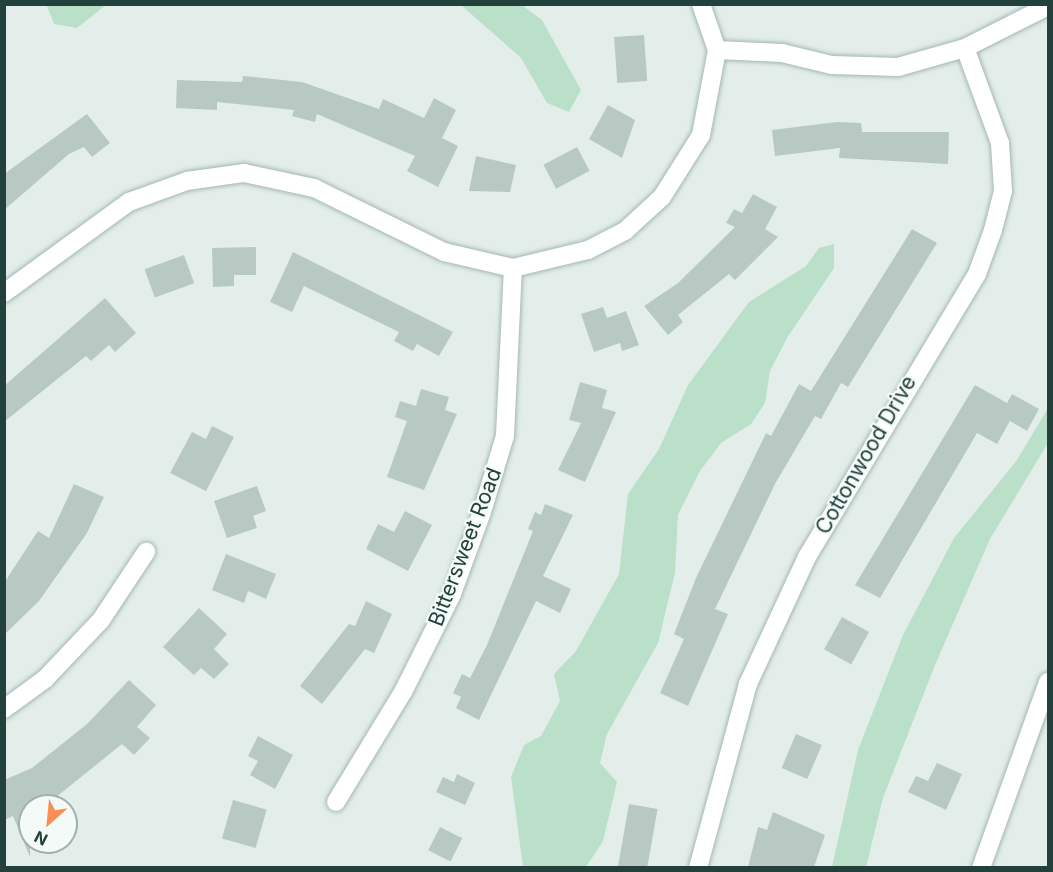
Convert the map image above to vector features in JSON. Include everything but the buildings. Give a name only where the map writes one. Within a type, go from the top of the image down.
[{"type":"street","points":[[4,293],[129,202],[187,181],[244,173],[314,188],[444,252],[513,268],[588,250],[625,231],[662,197],[701,135],[717,50],[700,4]]},
{"type":"street","points":[[717,50],[782,53],[832,65],[898,67],[965,48],[1048,6]]},
{"type":"street","name":"Cottonwood Drive","points":[[698,867],[748,684],[807,557],[977,274],[993,230],[1002,190],[1000,143],[965,48]]},
{"type":"street","name":"Bittersweet Road","points":[[336,801],[404,693],[452,594],[482,512],[505,436],[513,268]]},
{"type":"street","points":[[4,709],[45,679],[101,620],[146,552]]},
{"type":"street","points":[[981,867],[1048,682]]},
{"type":"green space","points":[[106,5],[77,28],[54,24],[47,6]]},
{"type":"green space","points":[[461,5],[522,5],[542,20],[581,90],[569,112],[547,103],[521,58]]},
{"type":"green space","points":[[834,244],[834,268],[787,338],[770,371],[765,403],[751,424],[721,443],[700,471],[678,515],[675,573],[658,643],[607,734],[600,763],[617,782],[603,841],[586,867],[523,867],[511,777],[524,745],[541,736],[560,701],[554,674],[576,651],[619,574],[628,494],[659,449],[688,385],[749,302],[806,266],[819,248]]},
{"type":"green space","points":[[1048,408],[1048,443],[990,539],[935,665],[883,798],[866,867],[832,867],[858,750],[903,635],[954,538],[1017,460]]}]
